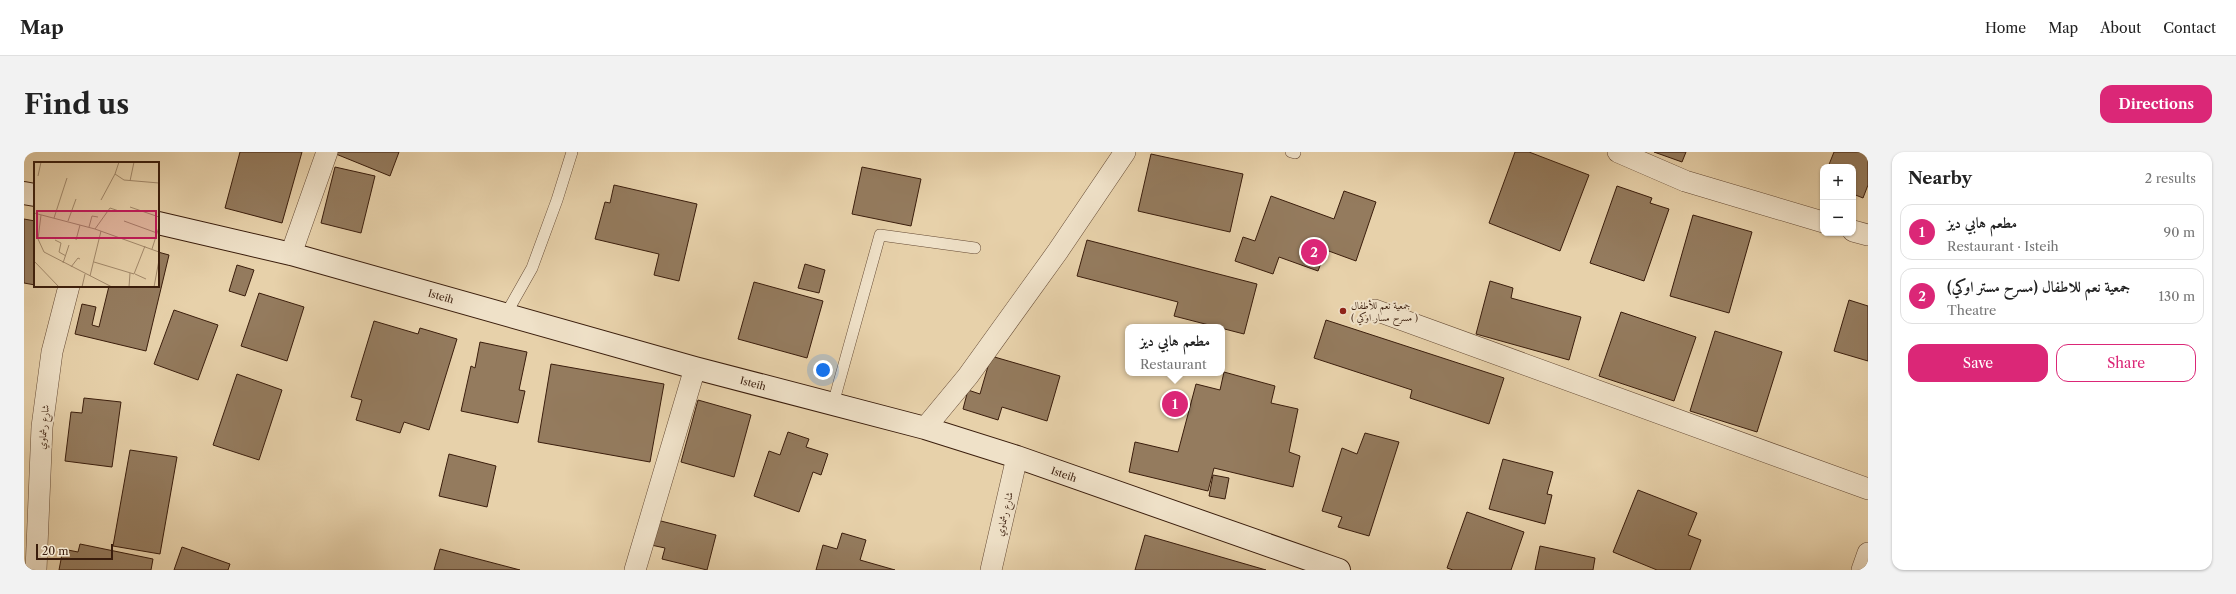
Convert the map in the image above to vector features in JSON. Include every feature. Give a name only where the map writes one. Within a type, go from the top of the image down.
[{"type":"street","points":[[291,254],[327,152]]},
{"type":"street","points":[[925,428],[968,376],[1058,251],[1125,152]]},
{"type":"street","points":[[1618,152],[1685,181],[1820,221]]},
{"type":"street","points":[[24,193],[34,195]]},
{"type":"street","name":"Isteih","points":[[159,223],[291,254],[695,368],[925,428],[1017,458],[1339,570]]},
{"type":"street","points":[[1856,232],[1868,235]]},
{"type":"street","name":"شارع رشماوي","points":[[36,570],[42,427],[52,352],[68,287]]},
{"type":"street","points":[[1375,310],[1868,489]]},
{"type":"street","points":[[635,570],[695,368]]},
{"type":"street","name":"شارع رشماوي","points":[[991,570],[1017,458]]},
{"type":"street","points":[[1862,570],[1868,553]]},
{"type":"lane","points":[[506,314],[532,268],[557,200],[572,152]]},
{"type":"lane","points":[[833,404],[880,236],[975,248]]},
{"type":"building","points":[[240,152],[302,152],[282,223],[225,208]]},
{"type":"building","points":[[331,152],[399,152],[390,176]]},
{"type":"building","points":[[1515,152],[1529,152],[1589,175],[1560,251],[1489,223]]},
{"type":"building","points":[[1654,152],[1686,152],[1682,162]]},
{"type":"building","points":[[1834,152],[1868,152],[1868,185],[1863,198],[1856,195],[1856,164],[1829,164]]},
{"type":"building","points":[[1151,154],[1243,174],[1230,232],[1138,211]]},
{"type":"building","points":[[335,167],[375,176],[361,233],[321,223]]},
{"type":"building","points":[[862,167],[921,179],[911,226],[852,214]]},
{"type":"building","points":[[614,185],[697,204],[679,281],[654,275],[659,254],[595,239],[605,202],[610,203]]},
{"type":"building","points":[[1617,186],[1652,198],[1650,203],[1669,209],[1644,281],[1590,263]]},
{"type":"building","points":[[1344,191],[1376,202],[1356,261],[1326,250],[1318,271],[1279,257],[1273,274],[1235,261],[1243,237],[1255,241],[1271,196],[1334,219]]},
{"type":"building","points":[[1693,215],[1752,232],[1729,313],[1670,296]]},
{"type":"building","points":[[24,219],[34,221],[34,285],[24,283]]},
{"type":"building","points":[[1087,240],[1257,284],[1244,334],[1225,329],[1225,324],[1205,324],[1174,316],[1178,302],[1077,276]]},
{"type":"building","points":[[159,252],[169,255],[146,351],[75,334],[82,304],[96,307],[92,325],[99,327],[109,287],[159,287]]},
{"type":"building","points":[[805,264],[825,270],[819,293],[798,288]]},
{"type":"building","points":[[237,265],[254,270],[245,296],[229,291]]},
{"type":"building","points":[[1490,281],[1513,288],[1511,298],[1581,317],[1569,360],[1476,334]]},
{"type":"building","points":[[754,282],[823,301],[807,358],[738,339]]},
{"type":"building","points":[[259,293],[304,307],[287,361],[241,346]]},
{"type":"building","points":[[1849,300],[1868,306],[1868,361],[1834,351]]},
{"type":"building","points":[[174,310],[218,325],[198,380],[154,364]]},
{"type":"building","points":[[1621,312],[1696,337],[1674,401],[1599,376]]},
{"type":"building","points":[[1326,320],[1504,378],[1489,424],[1410,398],[1412,390],[1314,358]]},
{"type":"building","points":[[374,321],[418,334],[420,328],[457,339],[429,430],[404,422],[400,433],[356,420],[362,400],[351,397]]},
{"type":"building","points":[[1715,331],[1782,352],[1757,432],[1690,411]]},
{"type":"building","points":[[480,342],[527,352],[519,390],[525,391],[518,423],[461,411],[471,366],[475,368]]},
{"type":"building","points":[[991,356],[1060,376],[1047,421],[1002,407],[998,420],[963,409],[968,390],[980,394]]},
{"type":"building","points":[[551,364],[664,384],[650,462],[538,442]]},
{"type":"building","points":[[1225,372],[1275,386],[1271,403],[1298,409],[1289,452],[1300,456],[1293,487],[1214,468],[1208,491],[1129,472],[1135,442],[1178,452],[1196,384],[1220,390]]},
{"type":"building","points":[[237,374],[282,390],[259,460],[213,445]]},
{"type":"building","points":[[84,398],[121,402],[112,467],[65,461],[71,412],[82,413]]},
{"type":"building","points":[[698,400],[751,415],[734,477],[681,462]]},
{"type":"building","points":[[788,432],[809,439],[806,447],[828,454],[821,475],[813,472],[799,512],[754,496],[769,451],[780,455]]},
{"type":"building","points":[[1365,433],[1399,442],[1369,536],[1338,527],[1342,517],[1322,511],[1342,448],[1357,454]]},
{"type":"building","points":[[130,450],[177,457],[160,554],[113,546]]},
{"type":"building","points":[[449,454],[496,466],[487,507],[439,496]]},
{"type":"building","points":[[1503,459],[1553,472],[1547,494],[1552,495],[1545,524],[1489,509]]},
{"type":"building","points":[[1213,475],[1229,478],[1225,499],[1209,496]]},
{"type":"building","points":[[1638,490],[1697,513],[1688,535],[1701,540],[1690,570],[1657,570],[1613,552]]},
{"type":"building","points":[[1467,512],[1524,532],[1511,570],[1453,570],[1447,568]]},
{"type":"building","points":[[657,520],[716,535],[707,570],[662,559],[665,548],[651,545]]},
{"type":"building","points":[[842,533],[866,540],[860,560],[895,570],[816,570],[823,545],[837,549]]},
{"type":"building","points":[[1145,535],[1266,570],[1135,570]]},
{"type":"building","points":[[80,544],[153,559],[151,570],[59,570],[63,549],[78,552]]},
{"type":"building","points":[[1540,546],[1595,558],[1593,570],[1535,570]]},
{"type":"building","points":[[182,547],[230,564],[228,570],[174,570]]},
{"type":"building","points":[[440,549],[520,570],[434,570]]},
{"type":"place","name":"جمعية نعم للاطفال (مسرح مستر اوكي)","points":[[1314,252]]},
{"type":"place","name":"جمعية نعم للأطفال ( مسرح مسار اوكي )","points":[[1343,311]]},
{"type":"place","name":"مطعم هابي ديز","points":[[1175,404]]}]
